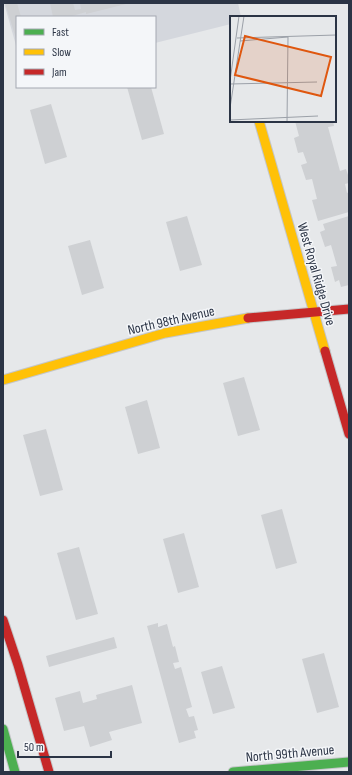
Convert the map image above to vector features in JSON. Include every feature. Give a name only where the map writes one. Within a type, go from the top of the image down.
[{"type":"street","name":"West Royal Ridge Drive","points":[[259,122],[349,434]]},
{"type":"street","name":"North 98th Avenue","points":[[3,380],[165,333],[222,322],[349,309]]},
{"type":"street","points":[[3,620],[18,665],[49,772]]},
{"type":"street","points":[[3,729],[15,772]]},
{"type":"street","name":"North 99th Avenue","points":[[233,772],[349,762]]},
{"type":"shaded area","points":[[4,3],[238,3],[241,16],[230,16],[230,24],[156,43],[156,16],[16,16],[16,45]]},
{"type":"building","points":[[5,3],[17,3],[21,16],[16,16],[16,39]]},
{"type":"building","points":[[50,3],[73,3],[75,10],[81,9],[80,3],[126,4],[86,14],[86,12],[72,16],[53,16]]},
{"type":"building","points":[[127,88],[151,88],[164,134],[142,140]]},
{"type":"building","points":[[51,104],[67,157],[45,164],[30,110]]},
{"type":"building","points":[[295,122],[333,122],[334,126],[328,127],[340,171],[346,169],[349,178],[349,183],[345,184],[347,193],[349,192],[349,212],[318,221],[312,200],[317,199],[312,179],[306,180],[301,165],[307,163],[303,152],[298,153],[294,138],[299,136]]},
{"type":"building","points":[[187,216],[202,265],[180,271],[166,222]]},
{"type":"building","points":[[349,216],[349,285],[341,287],[339,280],[335,282],[331,267],[337,266],[331,245],[325,247],[320,232],[325,230],[323,224]]},
{"type":"building","points":[[90,240],[104,288],[82,295],[68,246]]},
{"type":"building","points":[[244,377],[260,430],[238,436],[223,383]]},
{"type":"building","points":[[147,400],[160,448],[138,454],[125,407]]},
{"type":"building","points":[[46,429],[63,490],[40,496],[23,435]]},
{"type":"building","points":[[282,509],[297,563],[276,569],[261,515]]},
{"type":"building","points":[[184,533],[199,587],[178,593],[163,539]]},
{"type":"building","points":[[79,547],[98,614],[76,620],[57,553]]},
{"type":"building","points":[[158,623],[158,627],[167,624],[173,647],[175,646],[179,662],[173,663],[175,669],[181,667],[192,707],[186,709],[189,717],[194,716],[198,730],[194,731],[196,738],[179,743],[147,626]]},
{"type":"building","points":[[114,637],[117,648],[49,667],[46,656]]},
{"type":"building","points":[[324,653],[339,707],[317,713],[302,659]]},
{"type":"building","points":[[222,666],[235,708],[213,714],[201,672]]},
{"type":"building","points":[[132,685],[142,723],[109,732],[112,740],[90,747],[84,726],[64,731],[55,698],[80,691],[83,703],[97,699],[96,695]]},
{"type":"traffic: fast","points":[[3,729],[15,772]]},
{"type":"traffic: fast","points":[[233,772],[349,762]]},
{"type":"traffic: slow","points":[[259,122],[325,351]]},
{"type":"traffic: slow","points":[[3,380],[165,333],[248,318]]},
{"type":"traffic: jam","points":[[248,318],[349,309]]},
{"type":"traffic: jam","points":[[325,351],[349,434]]},
{"type":"traffic: jam","points":[[3,620],[18,665],[49,772]]}]
